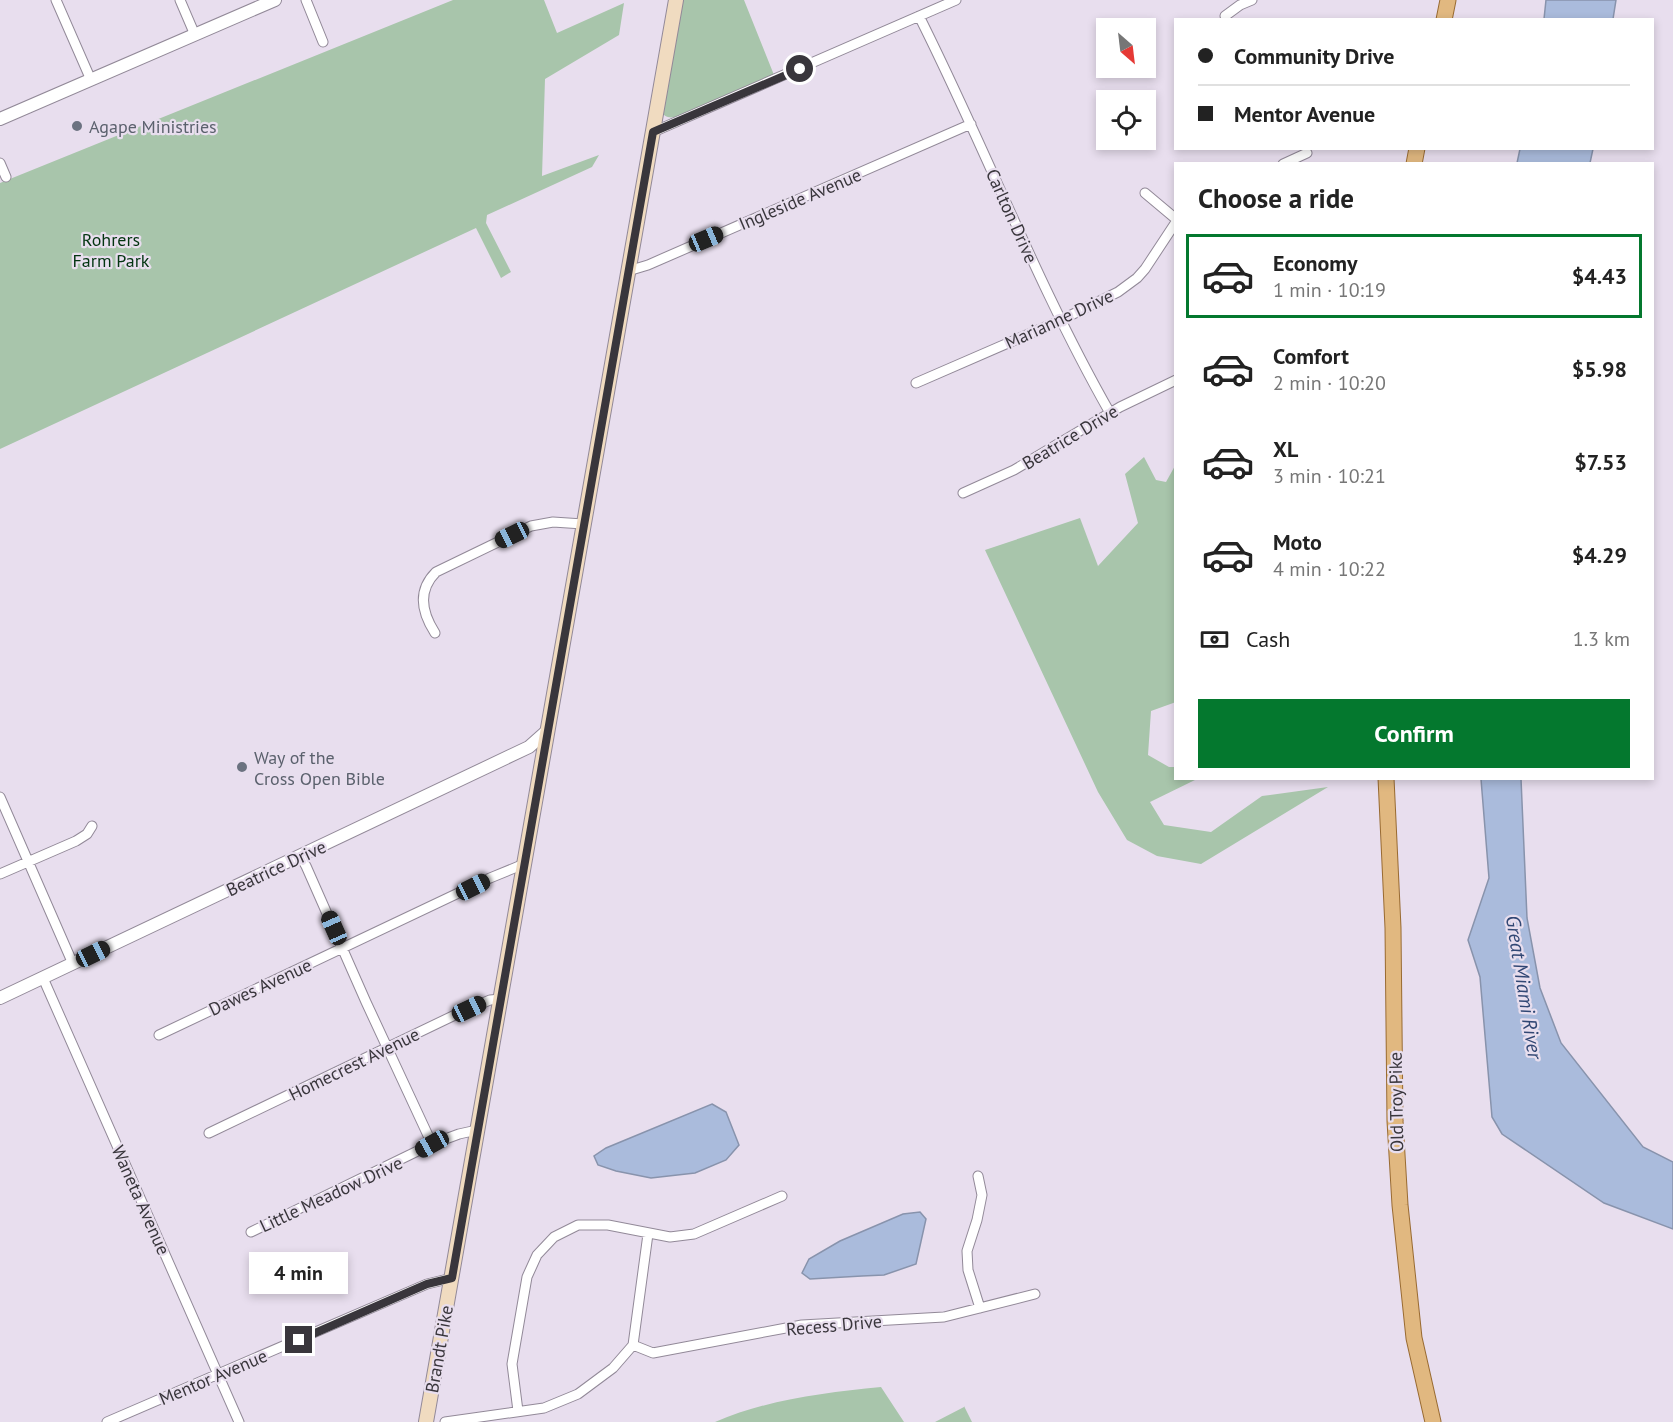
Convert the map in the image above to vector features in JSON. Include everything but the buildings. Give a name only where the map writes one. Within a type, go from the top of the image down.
[{"type":"main road","name":"Brandt Pike","points":[[426,1422],[676,0]]},
{"type":"main road","points":[[1444,18],[1448,0]]},
{"type":"main road","name":"Old Troy Pike","points":[[1386,780],[1393,928],[1395,1121],[1400,1205],[1414,1338],[1433,1422]]},
{"type":"street","points":[[56,0],[91,80]]},
{"type":"street","points":[[180,0],[195,34]]},
{"type":"street","points":[[0,120],[275,0]]},
{"type":"street","points":[[306,0],[323,42]]},
{"type":"street","points":[[653,132],[956,0]]},
{"type":"street","points":[[1225,16],[1252,0]]},
{"type":"street","name":"Carlton Drive","points":[[919,16],[1061,320],[1110,413]]},
{"type":"street","name":"Ingleside Avenue","points":[[628,271],[648,265],[971,124]]},
{"type":"street","points":[[1287,162],[1307,153]]},
{"type":"street","points":[[0,163],[6,177]]},
{"type":"street","points":[[1145,193],[1174,219]]},
{"type":"street","name":"Marianne Drive","points":[[916,383],[1061,320],[1118,292],[1137,278],[1150,263],[1174,224]]},
{"type":"street","name":"Beatrice Drive","points":[[963,493],[1023,466],[1110,413],[1174,381]]},
{"type":"street","points":[[435,633],[426,617],[423,598],[425,586],[436,572],[531,526],[553,522],[584,524]]},
{"type":"street","name":"Beatrice Drive","points":[[0,998],[529,747],[547,731]]},
{"type":"street","points":[[0,797],[73,964]]},
{"type":"street","points":[[0,874],[76,841],[87,834],[92,826]]},
{"type":"street","points":[[300,856],[432,1144]]},
{"type":"street","name":"Dawes Avenue","points":[[159,1035],[524,864]]},
{"type":"street","name":"Waneta Avenue","points":[[43,978],[239,1422]]},
{"type":"street","name":"Homecrest Avenue","points":[[209,1133],[481,1003],[501,999]]},
{"type":"street","name":"Little Meadow Drive","points":[[251,1232],[432,1144],[477,1130]]},
{"type":"street","points":[[978,1176],[982,1195],[977,1221],[967,1251],[968,1269],[980,1308]]},
{"type":"street","points":[[518,1411],[512,1364],[527,1277],[537,1254],[554,1237],[578,1225],[608,1225],[670,1237],[694,1234],[782,1197]]},
{"type":"street","points":[[445,1422],[544,1408],[578,1394],[613,1368],[633,1346],[648,1234]]},
{"type":"street","name":"Mentor Avenue","points":[[107,1422],[427,1284],[452,1278]]},
{"type":"street","name":"Recess Drive","points":[[633,1346],[653,1353],[802,1325],[944,1317],[1035,1294]]},
{"type":"green space","name":"Rohrers Farm Park","points":[[453,0],[544,0],[557,33],[624,3],[619,35],[545,79],[542,176],[599,155],[592,167],[487,215],[486,223],[511,272],[501,278],[476,228],[0,449],[0,183]]},
{"type":"green space","points":[[680,0],[744,0],[774,75],[683,115],[667,117],[660,110]]},
{"type":"green space","points":[[1144,457],[1156,480],[1166,482],[1174,468],[1174,703],[1151,711],[1148,755],[1169,767],[1174,767],[1174,780],[1195,780],[1150,802],[1164,825],[1211,832],[1262,796],[1328,787],[1201,864],[1157,856],[1127,840],[1098,792],[985,550],[1080,518],[1098,566],[1138,523],[1125,474]]},
{"type":"green space","points":[[881,1387],[904,1422],[715,1422],[776,1402]]},
{"type":"green space","points":[[964,1407],[972,1422],[935,1422]]},
{"type":"water","points":[[1546,0],[1616,0],[1613,18],[1544,18]]},
{"type":"water","points":[[1520,150],[1593,150],[1590,162],[1517,162]]},
{"type":"water","name":"Great Miami River","points":[[1481,780],[1521,780],[1527,918],[1540,988],[1561,1043],[1643,1147],[1673,1162],[1673,1229],[1604,1203],[1502,1134],[1492,1117],[1480,977],[1468,940],[1489,878]]},
{"type":"water","points":[[712,1104],[726,1112],[739,1145],[726,1160],[695,1173],[651,1178],[598,1165],[594,1156],[606,1148]]},
{"type":"water","points":[[920,1212],[926,1219],[916,1264],[884,1275],[810,1279],[802,1273],[809,1259],[840,1241],[903,1214]]},
{"type":"place","name":"Agape Ministries","points":[[77,126]]},
{"type":"place","name":"Way of the Cross Open Bible","points":[[242,767]]},
{"type":"route","points":[[299,1340],[427,1284],[452,1278],[653,132],[800,69]]}]
